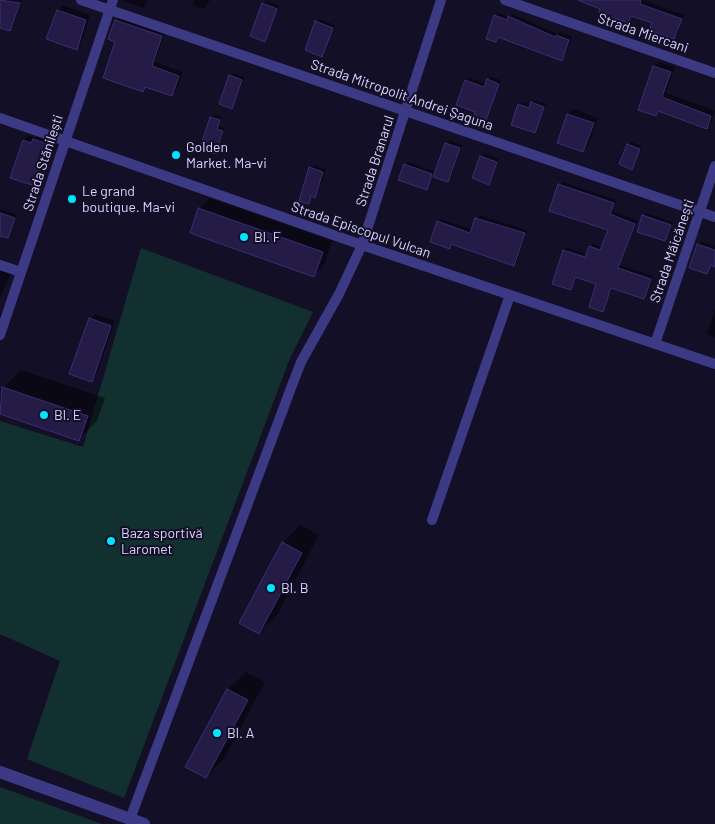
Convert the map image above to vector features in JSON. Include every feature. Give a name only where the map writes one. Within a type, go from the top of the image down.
[{"type":"street","name":"Strada Mitropolit Andrei Șaguna","points":[[81,0],[111,5],[405,111],[715,217]]},
{"type":"street","name":"Strada Branarul","points":[[130,819],[301,362],[336,300],[362,245],[441,0]]},
{"type":"street","name":"Strada Miercani","points":[[505,0],[715,73]]},
{"type":"street","name":"Strada Stănilești","points":[[0,335],[111,5]]},
{"type":"street","name":"Strada Episcopul Vulcan","points":[[0,118],[362,245],[715,364]]},
{"type":"street","name":"Strada Măicănești","points":[[655,344],[715,166]]},
{"type":"street","points":[[0,265],[21,272]]},
{"type":"street","points":[[432,520],[510,295]]},
{"type":"street","points":[[0,772],[144,824]]},
{"type":"green space","name":"Baza sportivă Laromet","points":[[141,248],[313,312],[290,358],[124,798],[27,759],[60,661],[0,634],[0,421],[83,447]]},
{"type":"green space","points":[[0,787],[102,824],[0,824]]},
{"type":"building","points":[[0,0],[20,3],[10,31],[0,28]]},
{"type":"building","points":[[578,0],[641,0],[640,4],[682,19],[674,39],[649,30],[652,23],[631,16],[628,23],[599,13],[600,9]]},
{"type":"building","points":[[262,3],[277,9],[265,42],[250,36]]},
{"type":"building","points":[[57,10],[86,20],[77,50],[46,39]]},
{"type":"building","points":[[494,15],[507,20],[508,16],[555,37],[556,35],[569,40],[562,61],[498,37],[496,42],[486,39]]},
{"type":"building","points":[[115,20],[162,36],[152,66],[179,76],[172,96],[145,87],[143,92],[103,78],[115,42],[108,39]]},
{"type":"building","points":[[315,21],[333,28],[322,57],[305,50]]},
{"type":"building","points":[[653,66],[671,72],[662,97],[711,116],[707,129],[658,111],[656,116],[638,110]]},
{"type":"building","points":[[229,75],[242,80],[232,109],[219,104]]},
{"type":"building","points":[[487,79],[499,84],[486,120],[474,116],[475,112],[456,105],[465,80],[484,87]]},
{"type":"building","points":[[531,102],[544,107],[535,133],[511,125],[518,104],[529,108]]},
{"type":"building","points":[[567,114],[594,123],[583,152],[557,143]]},
{"type":"building","points":[[210,117],[220,120],[217,129],[223,131],[215,154],[200,148]]},
{"type":"building","points":[[33,139],[47,144],[32,185],[10,178],[23,140],[31,143]]},
{"type":"building","points":[[445,143],[460,148],[448,182],[433,177]]},
{"type":"building","points":[[627,144],[640,149],[632,170],[619,164]]},
{"type":"building","points":[[480,156],[497,162],[489,185],[472,178]]},
{"type":"building","points":[[404,164],[432,174],[427,190],[398,180]]},
{"type":"building","points":[[309,167],[323,172],[315,198],[311,196],[309,204],[299,201]]},
{"type":"building","points":[[558,184],[614,203],[610,214],[635,224],[618,268],[651,279],[644,299],[611,288],[603,312],[589,307],[596,284],[575,277],[571,290],[552,284],[563,250],[585,257],[589,246],[600,250],[608,230],[549,211]]},
{"type":"building","name":"Bl. F","points":[[198,208],[323,252],[314,277],[190,233]]},
{"type":"building","points":[[0,213],[15,218],[8,238],[0,236]]},
{"type":"building","points":[[642,215],[671,225],[665,241],[637,232]]},
{"type":"building","points":[[475,218],[525,233],[514,266],[451,244],[450,249],[430,242],[437,221],[470,233]]},
{"type":"building","points":[[697,244],[715,250],[715,267],[711,265],[707,274],[689,268]]},
{"type":"building","points":[[89,318],[111,326],[92,382],[69,374]]},
{"type":"building","name":"Bl. E","points":[[2,387],[88,416],[79,441],[0,414]]},
{"type":"building","name":"Bl. B","points":[[282,542],[302,553],[259,634],[239,623]]},
{"type":"building","name":"Bl. A","points":[[227,689],[248,700],[206,778],[185,767]]},
{"type":"place","name":"Golden Market. Ma-vi","points":[[176,155]]},
{"type":"place","name":"Le grand boutique. Ma-vi","points":[[72,199]]},
{"type":"place","name":"Bl. F","points":[[244,237]]},
{"type":"place","name":"Bl. E","points":[[44,415]]},
{"type":"place","name":"Baza sportivă Laromet","points":[[111,541]]},
{"type":"place","name":"Bl. B","points":[[271,588]]},
{"type":"place","name":"Bl. A","points":[[217,733]]}]
